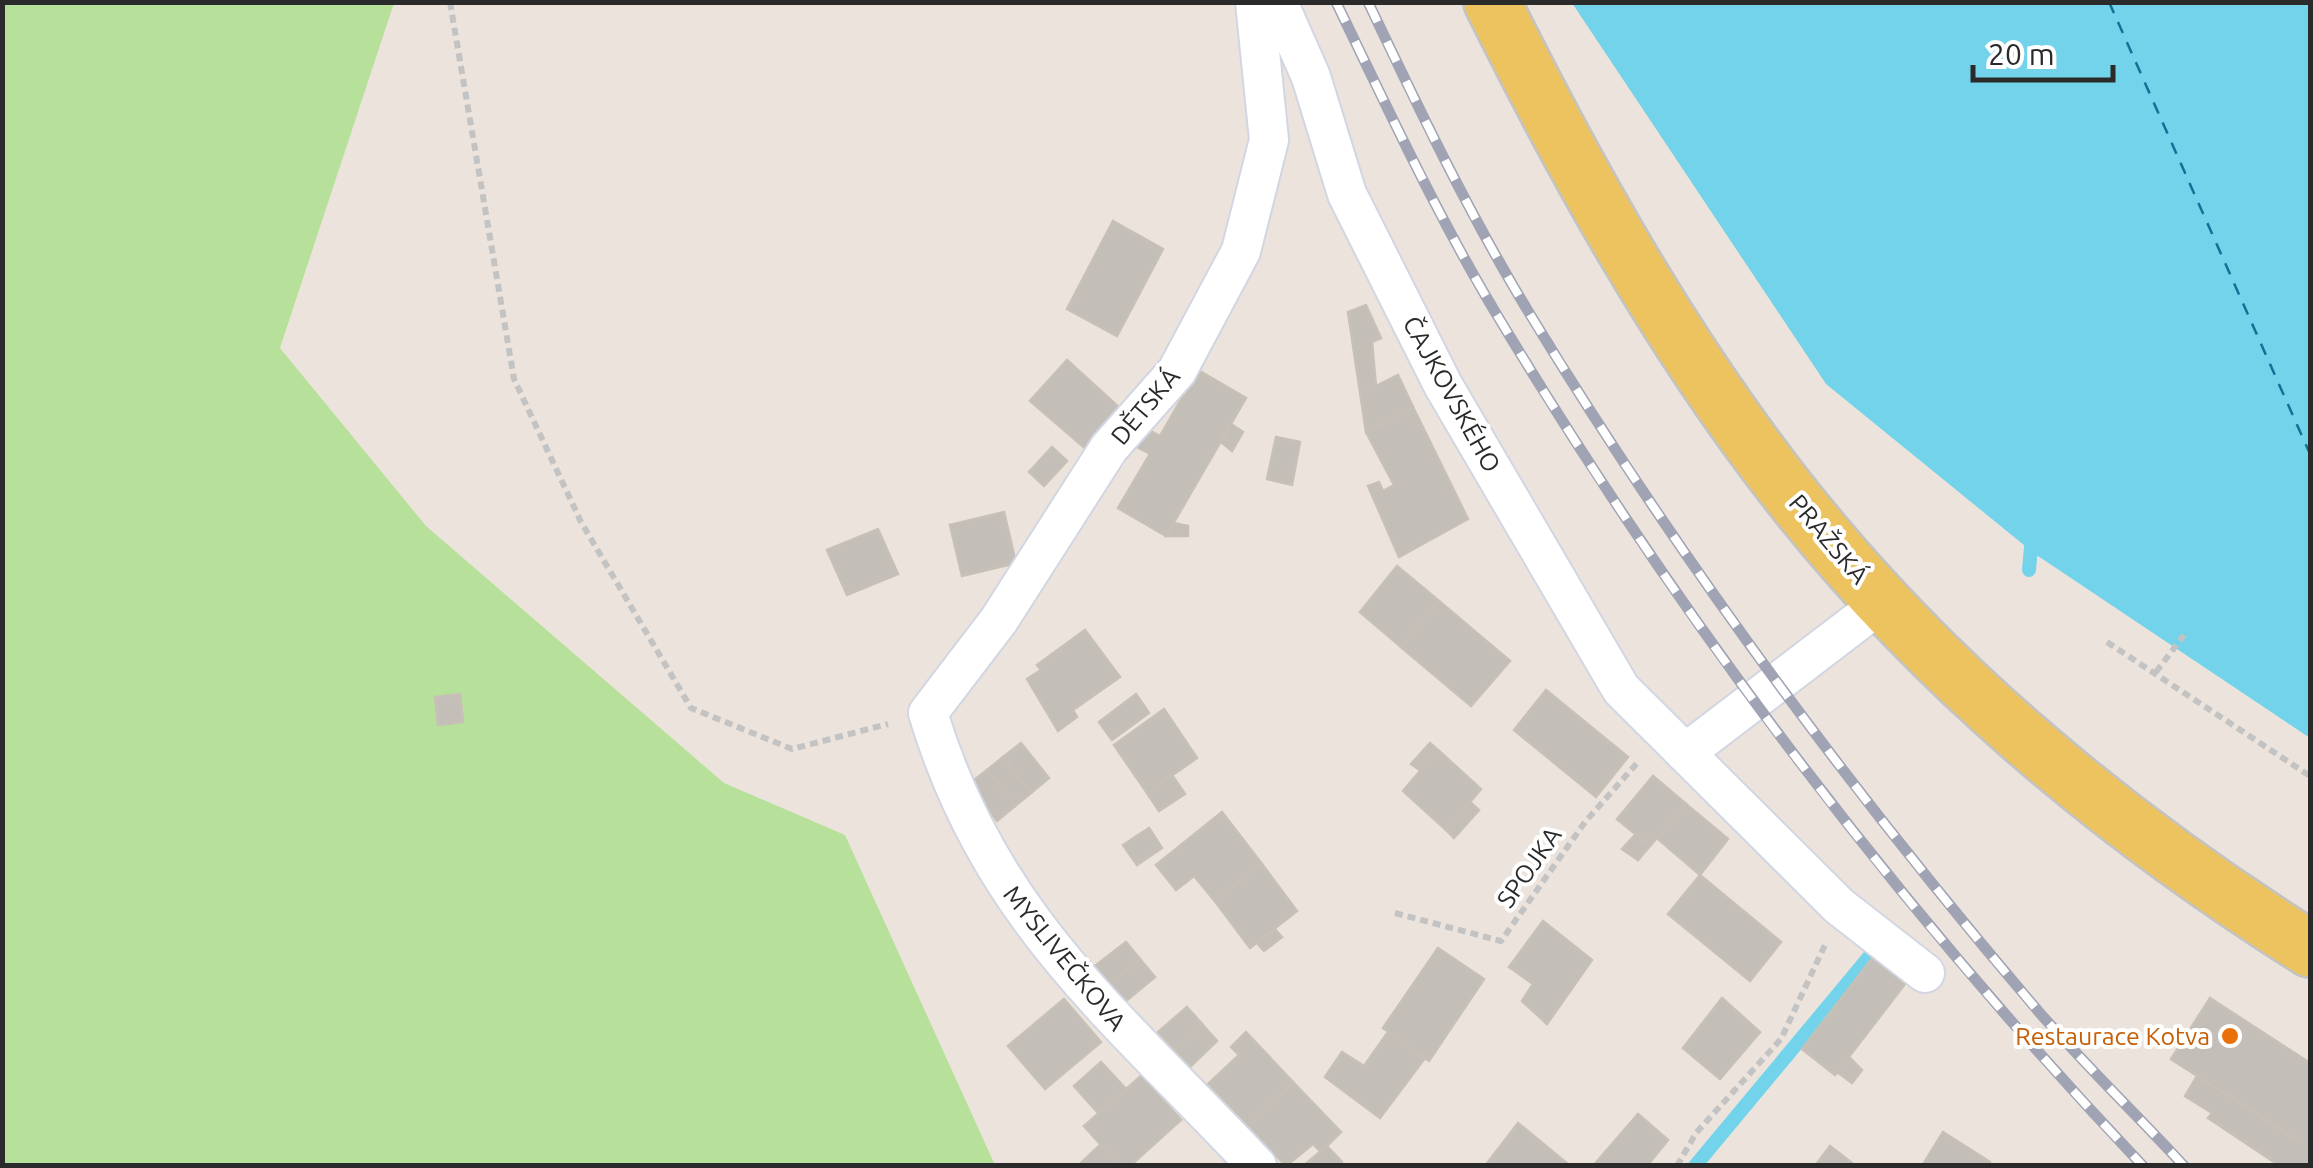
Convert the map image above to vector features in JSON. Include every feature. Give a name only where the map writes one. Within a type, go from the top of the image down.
[{"type":"main road","name":"PRAŽSKÁ","points":[[1492,2],[1640,272],[1709,380],[1780,482],[1883,602],[2025,737],[2120,819],[2209,886],[2310,949]]},
{"type":"street","name":"DĚTSKÁ","points":[[928,713],[999,620],[1109,448],[1177,371],[1240,251],[1269,140],[1255,2]]},
{"type":"street","name":"ČAJKOVSKÉHO","points":[[1278,2],[1311,77],[1347,194],[1444,385],[1621,689],[1840,906],[1925,973]]},
{"type":"street","points":[[1674,743],[1883,602]]},
{"type":"street","name":"MYSLIVEČKOVA","points":[[928,713],[948,780],[1001,880],[1109,1018],[1258,1166]]},
{"type":"path","points":[[450,2],[514,379],[581,522],[691,708],[792,749],[928,713]]},
{"type":"path","points":[[2156,672],[2184,634]]},
{"type":"path","points":[[2107,642],[2310,776]]},
{"type":"path","name":"SPOJKA","points":[[1395,912],[1501,941],[1585,822],[1674,743]]},
{"type":"path","points":[[1677,1166],[1696,1134],[1782,1039],[1819,963],[1840,906]]},
{"type":"green space","points":[[2,3],[394,3],[280,348],[426,526],[724,783],[845,835],[995,1165],[3,1165]]},
{"type":"water","points":[[1572,3],[2310,3],[2310,738],[2035,554],[1826,384]]},
{"type":"building","points":[[1113,221],[1163,249],[1117,336],[1067,309]]},
{"type":"building","points":[[1366,305],[1381,338],[1372,342],[1376,386],[1398,375],[1413,407],[1366,432],[1348,312]]},
{"type":"building","points":[[1067,360],[1122,410],[1087,450],[1030,401]]},
{"type":"building","points":[[1198,370],[1246,398],[1166,536],[1118,508],[1150,454],[1137,447],[1147,429],[1160,436]]},
{"type":"building","points":[[1413,407],[1468,519],[1399,557],[1368,486],[1379,482],[1383,491],[1394,485],[1366,432]]},
{"type":"building","points":[[1231,424],[1243,432],[1232,451],[1221,442]]},
{"type":"building","points":[[1276,437],[1300,442],[1292,485],[1267,479]]},
{"type":"building","points":[[1052,447],[1067,461],[1044,486],[1029,472]]},
{"type":"building","points":[[1004,512],[1016,563],[962,576],[950,525]]},
{"type":"building","points":[[1174,523],[1188,526],[1188,536],[1166,536]]},
{"type":"building","points":[[878,529],[898,574],[847,595],[827,550]]},
{"type":"building","points":[[1397,566],[1439,601],[1401,647],[1360,612]]},
{"type":"building","points":[[1439,601],[1510,661],[1471,706],[1401,647]]},
{"type":"building","points":[[1085,630],[1120,677],[1073,710],[1077,717],[1058,731],[1027,679],[1041,670],[1037,665]]},
{"type":"building","points":[[1546,690],[1628,757],[1596,797],[1514,730]]},
{"type":"building","points":[[460,694],[463,722],[438,725],[435,697]]},
{"type":"building","points":[[1136,694],[1149,713],[1112,740],[1099,722]]},
{"type":"building","points":[[1164,709],[1197,758],[1147,793],[1114,745]]},
{"type":"building","points":[[1021,743],[1049,778],[1031,793],[1003,757]]},
{"type":"building","points":[[1430,743],[1438,750],[1420,770],[1411,764]]},
{"type":"building","points":[[1438,750],[1481,789],[1446,830],[1403,791]]},
{"type":"building","points":[[1003,757],[1031,793],[1015,806],[987,770]]},
{"type":"building","points":[[987,770],[1015,806],[997,821],[969,784]]},
{"type":"building","points":[[1172,775],[1185,794],[1159,811],[1147,793]]},
{"type":"building","points":[[1653,776],[1686,804],[1650,846],[1617,819]]},
{"type":"building","points":[[1470,802],[1479,810],[1454,838],[1446,830]]},
{"type":"building","points":[[1686,804],[1728,839],[1700,875],[1657,838]]},
{"type":"building","points":[[1222,812],[1262,864],[1214,900],[1194,876],[1176,890],[1156,865]]},
{"type":"building","points":[[1149,828],[1162,848],[1137,865],[1123,845]]},
{"type":"building","points":[[1635,835],[1650,846],[1638,860],[1622,849]]},
{"type":"building","points":[[1262,864],[1297,911],[1250,948],[1214,900]]},
{"type":"building","points":[[1700,875],[1781,942],[1750,981],[1668,914]]},
{"type":"building","points":[[1543,921],[1592,960],[1547,1024],[1522,1001],[1533,984],[1509,967]]},
{"type":"building","points":[[1275,929],[1282,937],[1264,951],[1257,943]]},
{"type":"building","points":[[1126,942],[1140,959],[1106,987],[1091,969]]},
{"type":"building","points":[[1438,948],[1484,979],[1429,1061],[1383,1028]]},
{"type":"building","points":[[1873,957],[1905,984],[1835,1075],[1802,1049]]},
{"type":"building","points":[[1140,959],[1155,977],[1121,1005],[1106,987]]},
{"type":"building","points":[[1722,998],[1760,1032],[1720,1079],[1683,1048]]},
{"type":"building","points":[[2210,998],[2310,1063],[2310,1148],[2171,1059]]},
{"type":"building","points":[[1064,999],[1101,1042],[1045,1089],[1008,1046]]},
{"type":"building","points":[[1187,1007],[1202,1024],[1175,1050],[1158,1032]]},
{"type":"building","points":[[1202,1024],[1217,1041],[1191,1066],[1175,1050]]},
{"type":"building","points":[[1246,1032],[1293,1082],[1248,1126],[1208,1084],[1239,1055],[1231,1047]]},
{"type":"building","points":[[1388,1032],[1425,1058],[1380,1118],[1325,1077],[1342,1052],[1364,1066]]},
{"type":"building","points":[[1848,1056],[1862,1070],[1852,1083],[1837,1072]]},
{"type":"building","points":[[1101,1062],[1126,1089],[1098,1113],[1074,1086]]},
{"type":"building","points":[[1142,1075],[1181,1120],[1130,1166],[1120,1166],[1084,1126]]},
{"type":"building","points":[[2197,1076],[2310,1148],[2310,1166],[2280,1166],[2208,1118],[2212,1113],[2185,1096]]},
{"type":"building","points":[[1293,1082],[1341,1132],[1321,1152],[1313,1144],[1286,1166],[1248,1126]]},
{"type":"building","points":[[1638,1114],[1668,1140],[1647,1166],[1593,1166]]},
{"type":"building","points":[[1518,1123],[1568,1164],[1485,1166]]},
{"type":"building","points":[[1943,1132],[1990,1162],[1988,1166],[1922,1166]]},
{"type":"building","points":[[1101,1144],[1120,1166],[1083,1166],[1081,1163]]},
{"type":"building","points":[[1327,1146],[1342,1162],[1338,1166],[1303,1166]]},
{"type":"building","points":[[1830,1146],[1852,1163],[1850,1166],[1815,1166]]},
{"type":"waterway","points":[[2029,570],[2032,536]]},
{"type":"waterway","points":[[1695,1166],[1869,957]]},
{"type":"ferry route","points":[[2109,2],[2310,454]]},
{"type":"railway","points":[[1336,2],[1480,286],[1646,549],[1800,763],[1881,867],[2053,1068],[2143,1166]]},
{"type":"railway","points":[[1368,2],[1444,159],[1506,274],[1585,403],[1706,583],[1834,759],[1969,929],[2056,1032],[2184,1166]]},
{"type":"place","name":"Restaurace Kotva","points":[[2230,1036]]}]
